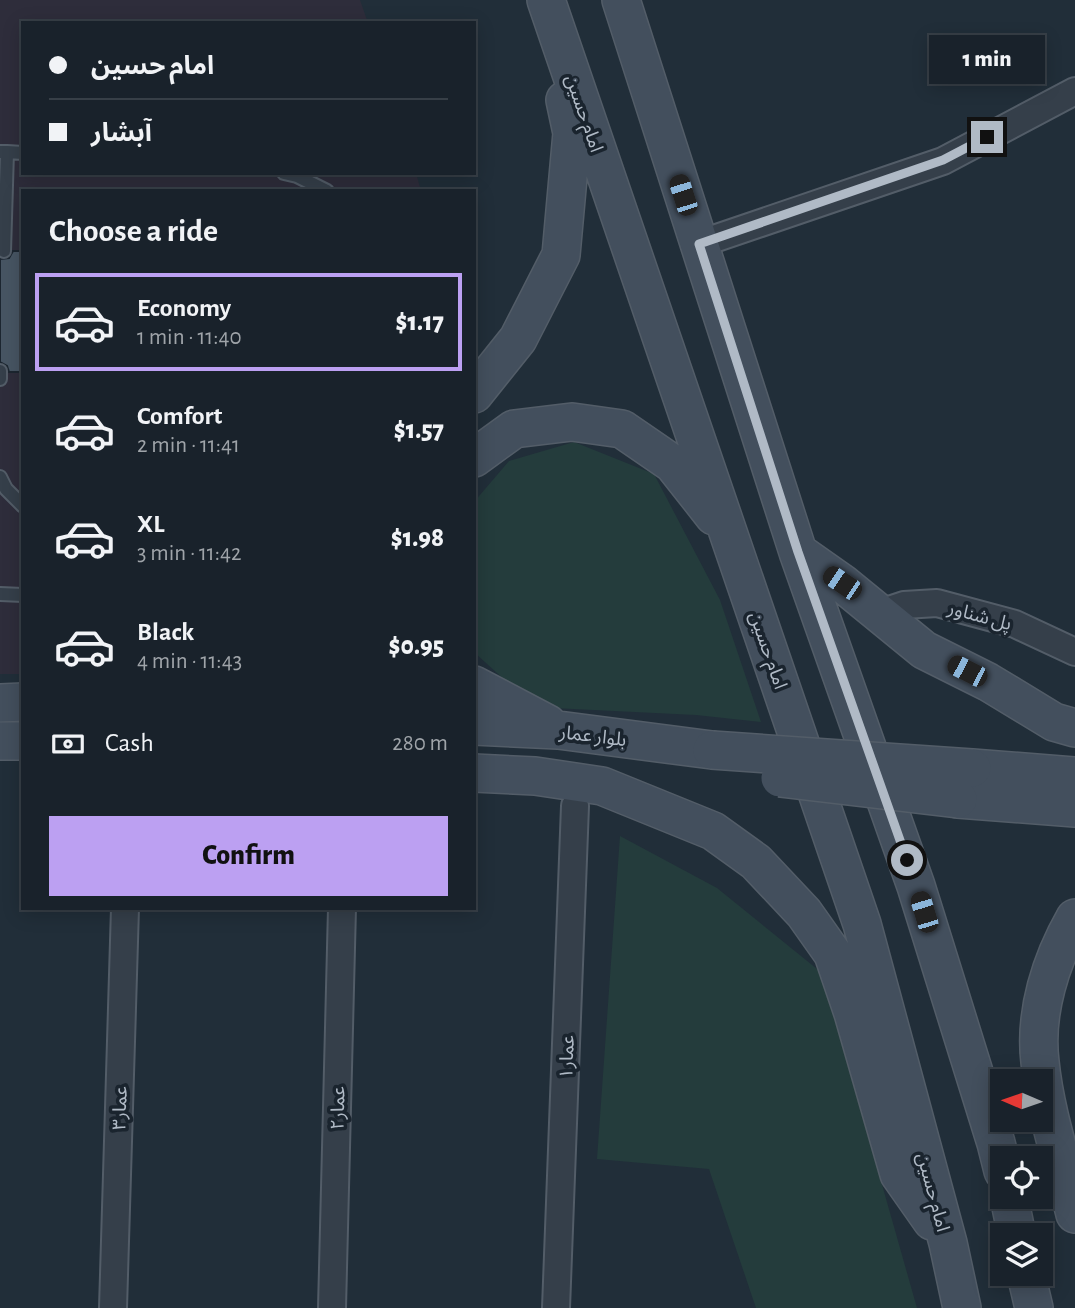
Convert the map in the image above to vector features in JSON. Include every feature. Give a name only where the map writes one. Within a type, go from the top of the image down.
[{"type":"main road","points":[[476,392],[518,339],[561,255],[572,133],[545,0]]},
{"type":"main road","name":"امام حسین","points":[[545,0],[862,924],[948,1243],[962,1308]]},
{"type":"main road","points":[[621,0],[798,552],[916,886],[996,1146]]},
{"type":"main road","points":[[476,457],[514,429],[572,422],[622,429],[673,464],[730,534]]},
{"type":"main road","points":[[798,552],[880,612],[924,650],[988,682],[1054,722],[1075,728]]},
{"type":"main road","points":[[476,686],[558,730]]},
{"type":"main road","points":[[0,703],[21,702]]},
{"type":"main road","name":"بلوار عمار","points":[[476,726],[558,730],[711,760]]},
{"type":"main road","points":[[0,741],[21,741]]},
{"type":"main road","name":"بلوار عمار","points":[[476,750],[711,760]]},
{"type":"main road","points":[[711,760],[965,784],[1075,808]]},
{"type":"main road","points":[[476,773],[536,776],[602,786],[713,831],[755,862],[804,913],[833,954],[853,1013],[899,1174],[948,1243]]},
{"type":"main road","points":[[965,784],[1075,776]]},
{"type":"main road","points":[[1075,918],[1063,939],[1051,975],[1041,1010],[1039,1037],[1045,1088],[1075,1214]]},
{"type":"main road","points":[[1029,1286],[1034,1308]]},
{"type":"street","points":[[699,244],[943,160],[1075,91]]},
{"type":"street","name":"پل شناور","points":[[880,612],[904,605],[937,603],[1015,624],[1075,652]]},
{"type":"street","name":"عمار۱","points":[[556,1308],[575,806]]},
{"type":"street","name":"عمار۳","points":[[113,1308],[125,910]]},
{"type":"street","name":"عمار۲","points":[[332,1308],[342,910]]},
{"type":"lane","points":[[4,152],[4,251]]},
{"type":"lane","points":[[293,175],[323,189]]},
{"type":"lane","points":[[0,371],[0,379]]},
{"type":"lane","points":[[0,477],[6,489],[21,504]]},
{"type":"lane","points":[[0,594],[21,594]]},
{"type":"shaded area","points":[[0,0],[360,0],[367,21],[21,21],[21,175],[417,175],[420,189],[21,189],[21,674],[0,674]]},
{"type":"green space","points":[[574,442],[654,474],[720,600],[761,722],[696,715],[553,708],[528,701],[476,654],[476,500],[509,461]]},
{"type":"green space","points":[[620,836],[717,888],[822,973],[917,1308],[756,1308],[709,1169],[597,1159]]},
{"type":"building","points":[[13,251],[21,251],[21,372],[9,372],[7,366],[0,362],[0,259],[9,258]]},
{"type":"route","points":[[907,860],[798,552],[699,244],[943,160],[987,137]]}]
